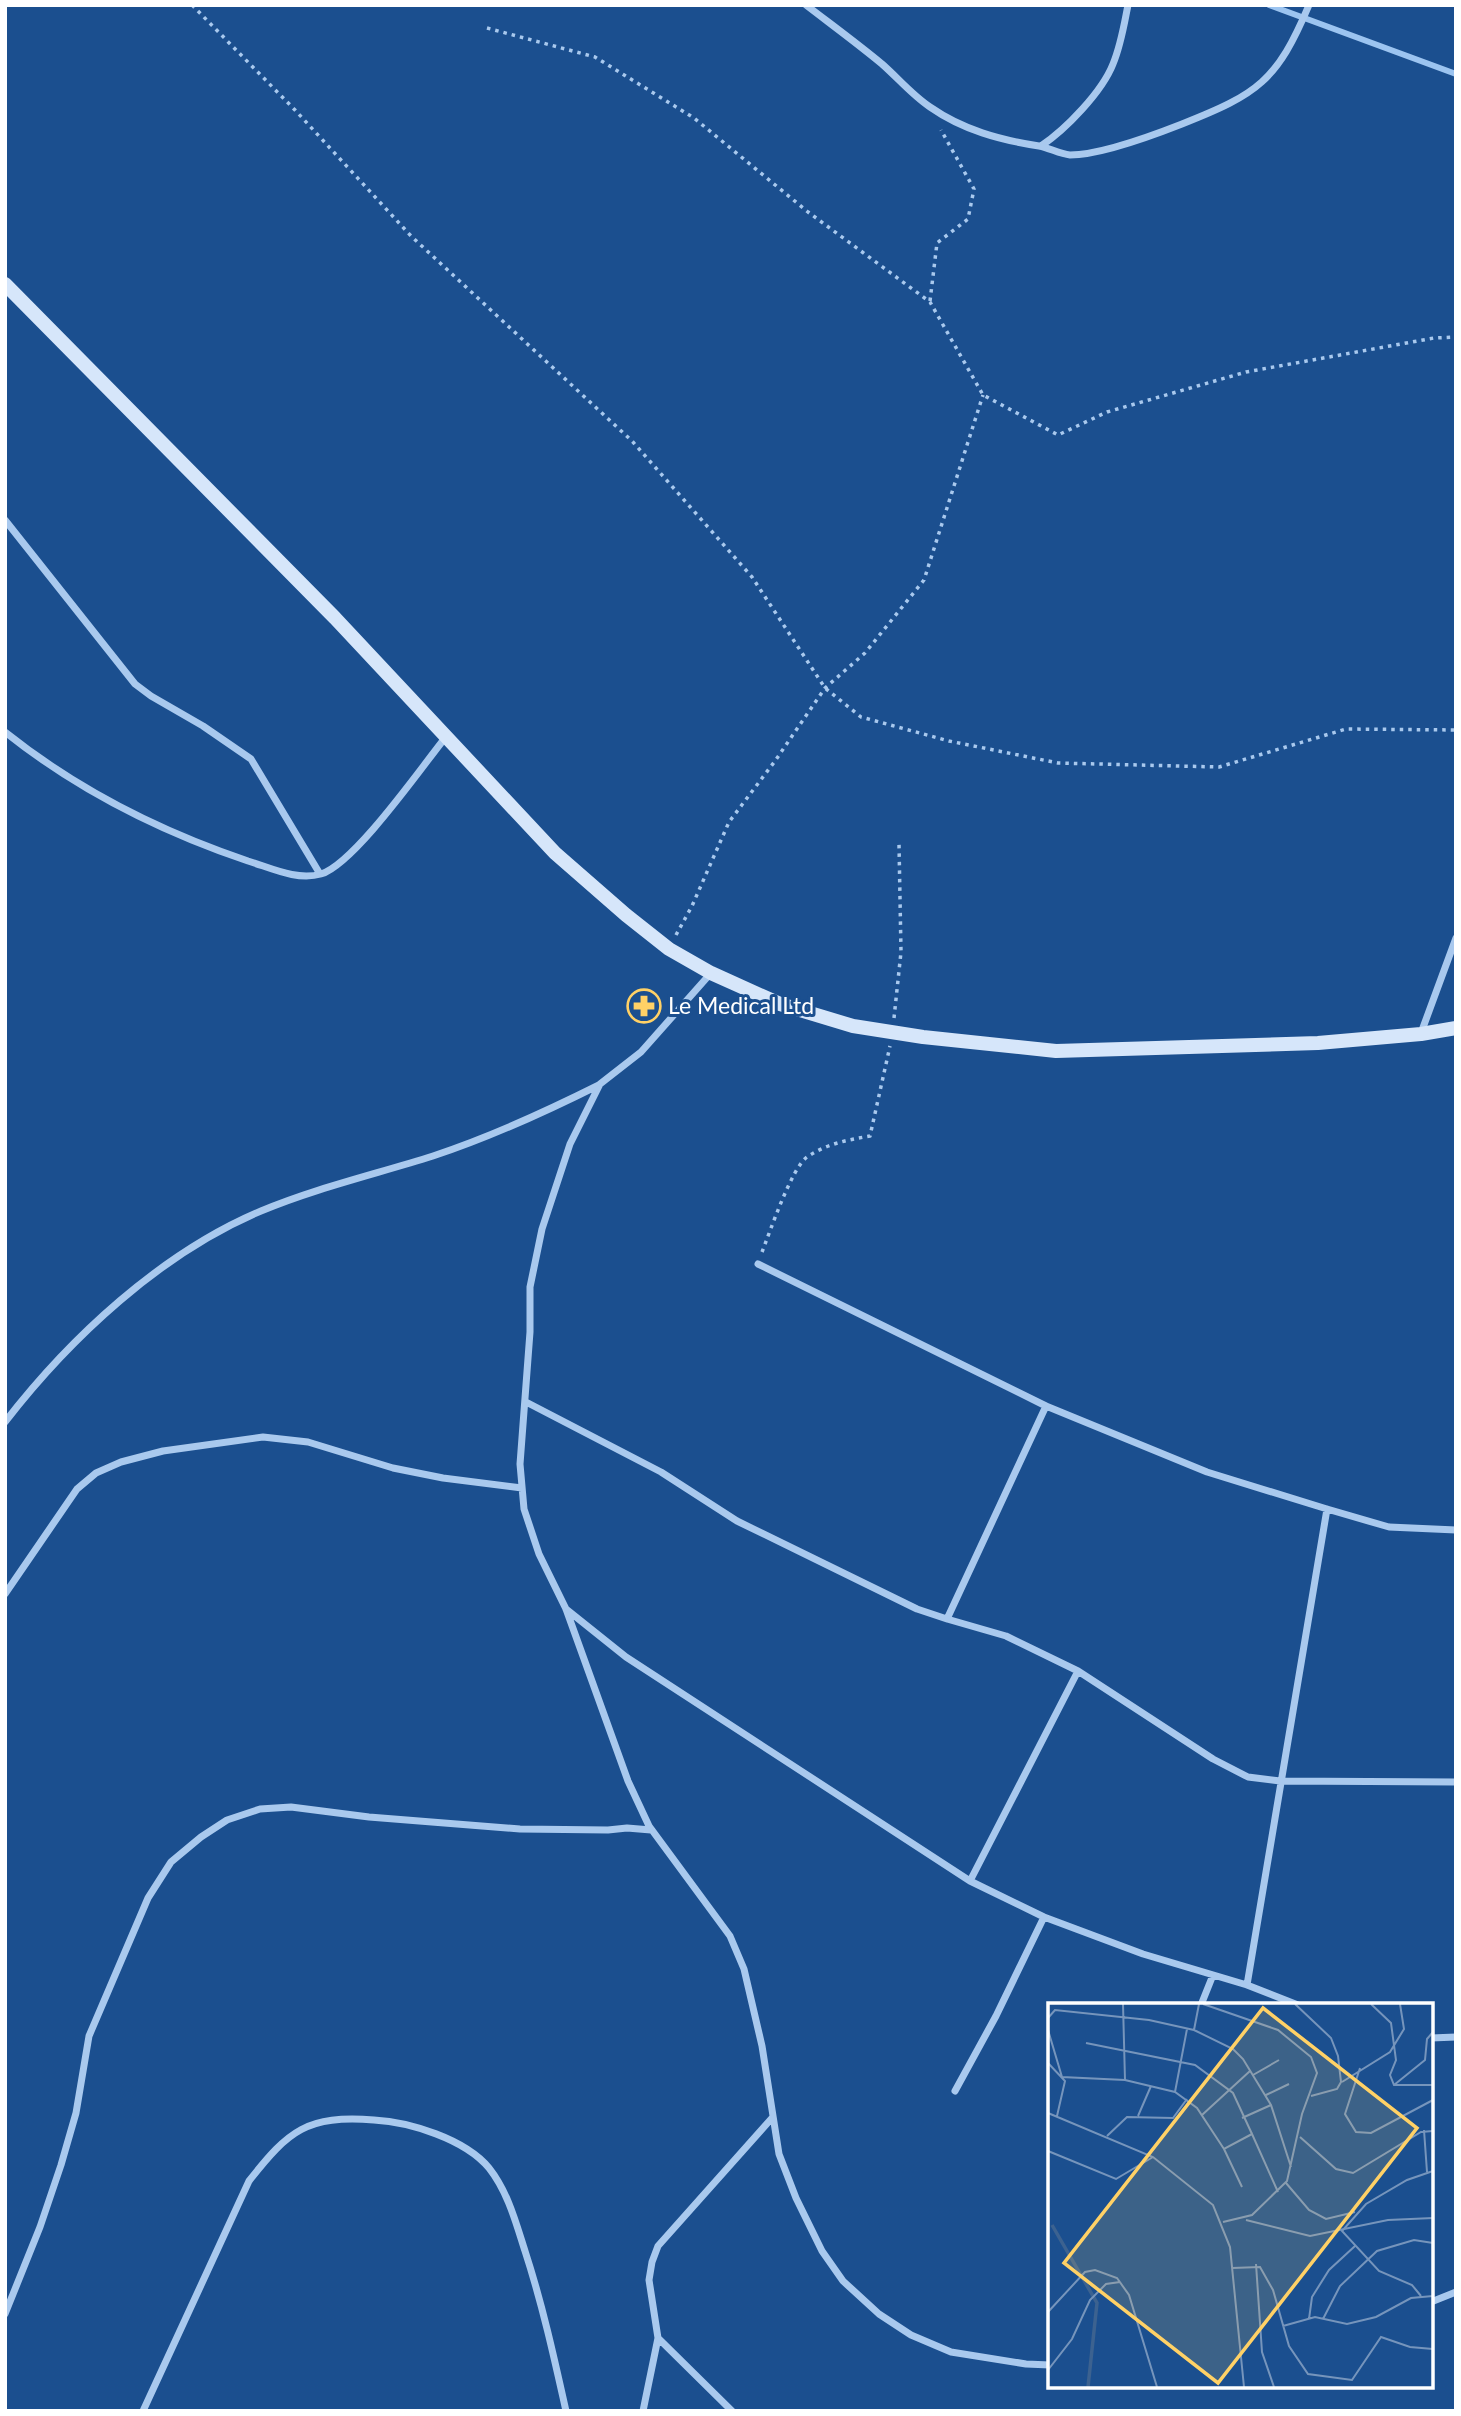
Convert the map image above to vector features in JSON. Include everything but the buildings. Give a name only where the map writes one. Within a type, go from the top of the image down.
[{"type":"main road","points":[[5,284],[335,618],[555,853],[625,915],[669,948],[711,974],[780,1004],[853,1026],[1056,1051],[1318,1043],[1421,1034],[1456,1028]]},
{"type":"street","points":[[806,5],[882,65],[929,107],[994,138],[1041,146],[1067,155],[1148,137],[1245,96],[1279,65],[1309,5]]},
{"type":"street","points":[[1041,146],[1071,120],[1112,66],[1121,40],[1128,5]]},
{"type":"street","points":[[5,520],[135,684],[251,759],[320,874]]},
{"type":"street","points":[[5,732],[37,757],[107,802],[195,843],[289,874],[320,874],[335,867],[355,849],[445,738]]},
{"type":"street","points":[[1421,1034],[1456,938]]},
{"type":"street","points":[[5,1422],[37,1381],[134,1288],[178,1256],[219,1231],[262,1210],[484,1139],[600,1084],[641,1052],[711,974]]},
{"type":"street","points":[[600,1084],[570,1144],[542,1228],[530,1287],[530,1332],[520,1464],[524,1509],[531,1532],[565,1609],[628,1780],[651,1830],[730,1936],[744,1969],[762,2046],[779,2154],[796,2198],[822,2251],[843,2281],[879,2314],[911,2335],[951,2352],[1048,2365]]},
{"type":"street","points":[[758,1264],[1046,1406],[1207,1472],[1389,1527],[1456,1530]]},
{"type":"street","points":[[526,1402],[661,1472],[737,1521],[917,1609],[1006,1636],[1078,1671],[1213,1759],[1248,1777],[1280,1781],[1456,1782]]},
{"type":"street","points":[[947,1619],[1046,1406]]},
{"type":"street","points":[[5,1594],[77,1489],[96,1473],[121,1462],[163,1451],[263,1437],[308,1442],[393,1468],[443,1478],[522,1488]]},
{"type":"street","points":[[1247,1985],[1327,1509]]},
{"type":"street","points":[[565,1609],[626,1657],[970,1881],[1044,1917],[1143,1954],[1247,1985],[1293,2003]]},
{"type":"street","points":[[970,1881],[1078,1671]]},
{"type":"street","points":[[5,2314],[40,2227],[61,2165],[76,2113],[89,2036],[148,1898],[171,1862],[201,1837],[228,1820],[260,1809],[291,1807],[520,1829],[651,1830]]},
{"type":"street","points":[[955,2091],[996,2016],[1044,1917]]},
{"type":"street","points":[[1202,2003],[1213,1975]]},
{"type":"street","points":[[1433,2038],[1456,2037]]},
{"type":"street","points":[[143,2411],[249,2181],[274,2148],[302,2128],[340,2117],[393,2121],[450,2138],[488,2167],[512,2209],[540,2296],[566,2411]]},
{"type":"street","points":[[643,2411],[658,2338],[649,2280],[658,2246],[772,2118]]},
{"type":"street","points":[[1433,2301],[1456,2292]]},
{"type":"street","points":[[658,2338],[732,2411]]},
{"type":"path","points":[[192,5],[295,110],[411,236],[632,441],[752,577],[825,688],[861,717],[949,741],[1058,763],[1219,767],[1346,729],[1456,730]]},
{"type":"path","points":[[487,28],[595,57],[694,118],[808,212],[930,302],[983,395],[1058,435],[1107,412],[1246,372],[1434,338],[1456,337]]},
{"type":"path","points":[[929,107],[974,189],[968,219],[937,243],[930,302]]},
{"type":"path","points":[[669,948],[692,906],[729,822],[825,688],[865,653],[924,580],[983,395]]},
{"type":"path","points":[[758,1264],[781,1201],[805,1159],[839,1141],[870,1136],[893,1033],[901,952],[899,844]]},
{"type":"waterway","points":[[1269,5],[1456,74]]},
{"type":"place","name":"Le Medical Ltd","points":[[644,1006]]}]
